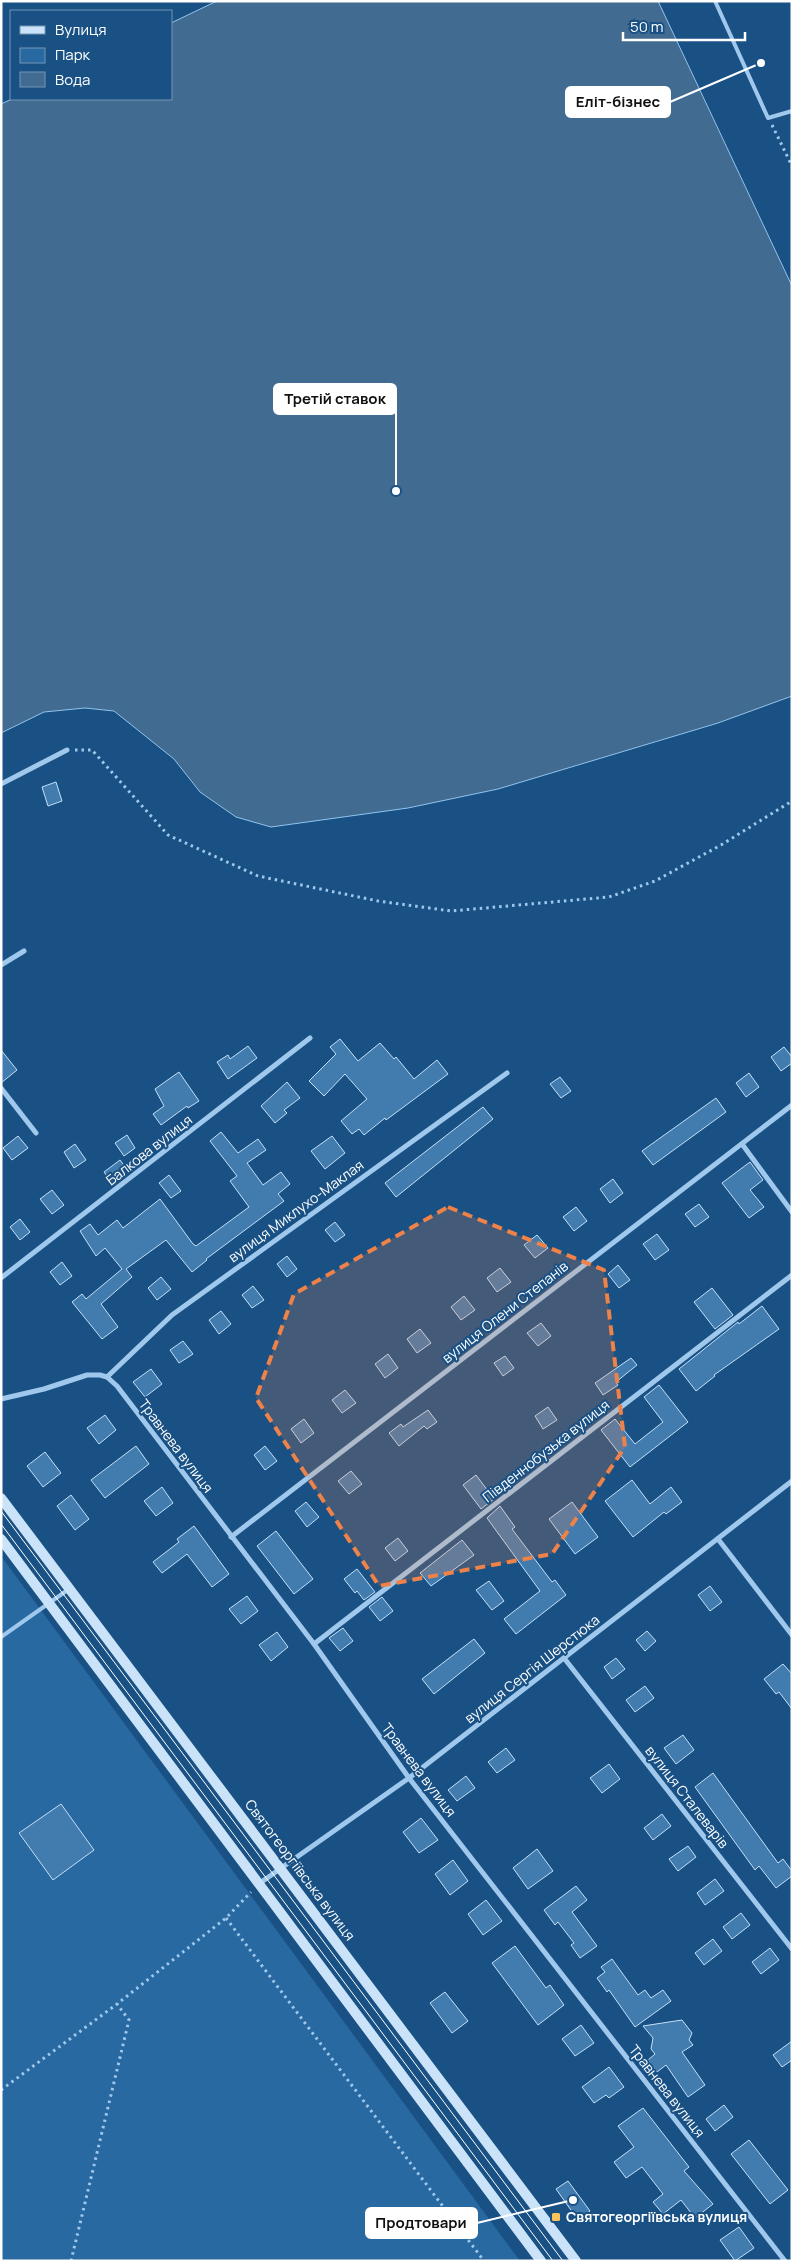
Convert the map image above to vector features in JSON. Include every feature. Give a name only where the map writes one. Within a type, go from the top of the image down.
[{"type":"main road","name":"Святогеоргіївська вулиця","points":[[1,1498],[281,1867],[576,2261]]},
{"type":"main road","points":[[1,1539],[541,2261]]},
{"type":"street","points":[[1,784],[67,750]]},
{"type":"street","points":[[1,965],[24,951]]},
{"type":"street","name":"Балкова вулиця","points":[[1,1278],[310,1038]]},
{"type":"street","name":"вулиця Миклухо-Маклая","points":[[107,1377],[172,1316],[507,1073]]},
{"type":"street","points":[[1,1088],[36,1133]]},
{"type":"street","name":"вулиця Олени Степанів","points":[[231,1536],[792,1105]]},
{"type":"street","points":[[742,1144],[792,1212]]},
{"type":"street","name":"Південнобузька вулиця","points":[[314,1644],[792,1275]]},
{"type":"street","points":[[1,1399],[44,1389],[87,1375],[107,1377]]},
{"type":"street","name":"Травнева вулиця","points":[[107,1377],[117,1386],[314,1644],[409,1778],[784,2261]]},
{"type":"street","name":"вулиця Сергія Шерстюка","points":[[260,1883],[409,1778],[792,1481]]},
{"type":"street","points":[[718,1539],[792,1635]]},
{"type":"street","name":"вулиця Сталеварів","points":[[564,1658],[792,1949]]},
{"type":"lane","points":[[715,1],[768,118],[792,111]]},
{"type":"lane","points":[[1,1637],[70,1588]]},
{"type":"path","points":[[768,118],[792,166]]},
{"type":"path","points":[[67,750],[92,750],[168,835],[258,876],[378,901],[451,911],[610,897],[655,881],[722,845],[792,801]]},
{"type":"path","points":[[1,2090],[117,2004],[226,1918],[260,1883]]},
{"type":"path","points":[[226,1918],[484,2261]]},
{"type":"path","points":[[71,2261],[129,2020],[117,2004]]},
{"type":"highlighted area","points":[[448,1207],[604,1270],[625,1447],[552,1554],[379,1586],[256,1398],[294,1294]]},
{"type":"green space","points":[[1,1556],[520,2261],[1,2261]]},
{"type":"water","points":[[217,1],[658,1],[792,286],[792,696],[718,723],[498,789],[408,808],[271,827],[236,817],[200,792],[174,759],[114,711],[85,708],[44,712],[1,733],[1,104],[10,100],[172,100],[172,23]]},
{"type":"building","points":[[56,782],[62,801],[48,806],[42,787]]},
{"type":"building","points":[[340,1039],[358,1061],[380,1043],[394,1059],[396,1057],[414,1079],[437,1060],[448,1074],[364,1135],[359,1129],[352,1134],[341,1121],[367,1099],[345,1074],[324,1096],[309,1081],[336,1054],[330,1047]]},
{"type":"building","points":[[248,1046],[257,1058],[228,1079],[217,1062],[228,1055],[230,1059]]},
{"type":"building","points":[[784,1047],[792,1057],[792,1063],[781,1071],[771,1057]]},
{"type":"building","points":[[1,1050],[17,1070],[1,1083]]},
{"type":"building","points":[[179,1072],[199,1101],[188,1108],[187,1106],[161,1125],[153,1114],[164,1106],[155,1089]]},
{"type":"building","points":[[749,1073],[759,1087],[746,1097],[736,1083]]},
{"type":"building","points":[[560,1077],[571,1091],[561,1098],[550,1084]]},
{"type":"building","points":[[287,1082],[300,1098],[284,1110],[287,1113],[275,1123],[261,1106]]},
{"type":"building","points":[[716,1098],[726,1112],[653,1165],[642,1151]]},
{"type":"building","points":[[483,1107],[493,1119],[396,1197],[385,1183]]},
{"type":"building","points":[[221,1132],[238,1153],[258,1139],[266,1150],[247,1163],[263,1185],[281,1172],[290,1184],[278,1194],[284,1201],[206,1259],[192,1272],[166,1240],[126,1269],[132,1277],[101,1304],[118,1327],[102,1339],[72,1302],[82,1294],[86,1299],[122,1269],[105,1248],[96,1256],[80,1231],[90,1224],[98,1235],[117,1220],[123,1228],[160,1199],[196,1246],[249,1207],[230,1181],[237,1176],[210,1141]]},
{"type":"building","points":[[127,1135],[135,1148],[124,1156],[115,1143]]},
{"type":"building","points":[[18,1136],[28,1148],[12,1160],[3,1148]]},
{"type":"building","points":[[332,1136],[345,1153],[325,1169],[311,1151]]},
{"type":"building","points":[[75,1144],[86,1160],[74,1168],[64,1152]]},
{"type":"building","points":[[120,1160],[128,1171],[112,1183],[104,1172]]},
{"type":"building","points":[[750,1162],[763,1180],[750,1190],[764,1207],[749,1218],[722,1183]]},
{"type":"building","points":[[169,1175],[181,1191],[171,1198],[159,1183]]},
{"type":"building","points":[[613,1179],[623,1193],[610,1203],[600,1189]]},
{"type":"building","points":[[52,1190],[64,1205],[52,1214],[40,1199]]},
{"type":"building","points":[[699,1204],[709,1217],[695,1227],[685,1214]]},
{"type":"building","points":[[576,1207],[587,1221],[574,1231],[563,1217]]},
{"type":"building","points":[[20,1219],[30,1232],[20,1240],[10,1227]]},
{"type":"building","points":[[335,1222],[345,1235],[335,1242],[325,1230]]},
{"type":"building","points":[[657,1234],[669,1250],[655,1260],[643,1244]]},
{"type":"building","points":[[537,1235],[548,1248],[535,1258],[524,1245]]},
{"type":"building","points":[[287,1256],[297,1269],[287,1277],[277,1264]]},
{"type":"building","points":[[62,1262],[72,1276],[60,1285],[50,1272]]},
{"type":"building","points":[[618,1265],[630,1280],[619,1288],[608,1274]]},
{"type":"building","points":[[500,1268],[511,1282],[497,1292],[487,1278]]},
{"type":"building","points":[[161,1277],[171,1289],[157,1300],[148,1288]]},
{"type":"building","points":[[253,1286],[264,1300],[252,1308],[242,1295]]},
{"type":"building","points":[[712,1288],[733,1315],[715,1329],[694,1302]]},
{"type":"building","points":[[464,1296],[475,1310],[461,1320],[451,1307]]},
{"type":"building","points":[[762,1306],[779,1329],[714,1375],[696,1391],[679,1369],[738,1322],[739,1324]]},
{"type":"building","points":[[221,1311],[231,1324],[219,1334],[209,1320]]},
{"type":"building","points":[[541,1323],[551,1336],[538,1346],[527,1333]]},
{"type":"building","points":[[420,1329],[431,1343],[417,1353],[407,1339]]},
{"type":"building","points":[[183,1341],[193,1354],[179,1363],[170,1350]]},
{"type":"building","points":[[388,1354],[398,1368],[385,1378],[375,1364]]},
{"type":"building","points":[[505,1356],[514,1368],[503,1376],[494,1363]]},
{"type":"building","points":[[631,1358],[637,1365],[616,1382],[618,1385],[603,1395],[595,1383]]},
{"type":"building","points":[[151,1369],[162,1384],[145,1397],[133,1382]]},
{"type":"building","points":[[659,1385],[688,1422],[630,1467],[601,1430],[615,1419],[635,1444],[663,1422],[644,1397]]},
{"type":"building","points":[[345,1390],[356,1403],[342,1413],[332,1400]]},
{"type":"building","points":[[548,1407],[557,1420],[543,1429],[535,1416]]},
{"type":"building","points":[[428,1410],[437,1422],[427,1429],[424,1426],[399,1446],[389,1433],[401,1424],[403,1427]]},
{"type":"building","points":[[105,1415],[116,1430],[99,1444],[87,1428]]},
{"type":"building","points":[[304,1419],[314,1433],[301,1443],[291,1429]]},
{"type":"building","points":[[136,1446],[149,1464],[105,1498],[91,1480]]},
{"type":"building","points":[[265,1446],[277,1461],[265,1470],[254,1455]]},
{"type":"building","points":[[45,1452],[61,1473],[43,1487],[27,1466]]},
{"type":"building","points":[[351,1471],[362,1484],[349,1494],[338,1481]]},
{"type":"building","points":[[476,1475],[494,1499],[481,1509],[463,1485]]},
{"type":"building","points":[[632,1480],[650,1504],[671,1487],[682,1502],[666,1514],[664,1512],[633,1537],[605,1501]]},
{"type":"building","points":[[162,1487],[173,1503],[156,1516],[144,1501]]},
{"type":"building","points":[[71,1495],[89,1519],[75,1530],[57,1506]]},
{"type":"building","points":[[306,1502],[319,1517],[307,1527],[295,1511]]},
{"type":"building","points":[[572,1502],[598,1537],[575,1554],[549,1519]]},
{"type":"building","points":[[500,1506],[515,1527],[512,1529],[552,1582],[555,1580],[566,1595],[516,1634],[504,1619],[540,1591],[487,1518]]},
{"type":"building","points":[[194,1526],[229,1574],[212,1587],[187,1554],[162,1573],[153,1562],[179,1542],[177,1539]]},
{"type":"building","points":[[276,1531],[313,1579],[294,1594],[257,1546]]},
{"type":"building","points":[[398,1538],[408,1551],[395,1561],[385,1548]]},
{"type":"building","points":[[462,1540],[474,1555],[431,1586],[420,1573]]},
{"type":"building","points":[[357,1569],[375,1592],[364,1600],[357,1591],[355,1593],[344,1579]]},
{"type":"building","points":[[489,1581],[504,1601],[492,1610],[476,1590]]},
{"type":"building","points":[[710,1586],[722,1602],[710,1611],[698,1595]]},
{"type":"building","points":[[247,1596],[258,1611],[241,1624],[229,1609]]},
{"type":"building","points":[[382,1597],[393,1611],[380,1621],[369,1607]]},
{"type":"building","points":[[343,1628],[353,1641],[340,1651],[329,1638]]},
{"type":"building","points":[[647,1631],[656,1641],[645,1651],[636,1640]]},
{"type":"building","points":[[277,1632],[288,1647],[271,1661],[259,1645]]},
{"type":"building","points":[[474,1639],[485,1653],[434,1694],[422,1679]]},
{"type":"building","points":[[616,1658],[625,1669],[612,1679],[604,1667]]},
{"type":"building","points":[[783,1664],[792,1674],[792,1709],[779,1692],[776,1694],[764,1679]]},
{"type":"building","points":[[645,1686],[654,1698],[635,1712],[626,1700]]},
{"type":"building","points":[[683,1735],[694,1750],[676,1764],[664,1748]]},
{"type":"building","points":[[506,1748],[515,1760],[497,1773],[488,1762]]},
{"type":"building","points":[[609,1764],[620,1779],[602,1793],[590,1778]]},
{"type":"building","points":[[713,1773],[778,1863],[783,1859],[792,1871],[792,1876],[776,1888],[759,1866],[755,1870],[695,1787]]},
{"type":"building","points":[[466,1776],[475,1788],[457,1801],[448,1790]]},
{"type":"building","points":[[61,1804],[94,1850],[53,1880],[19,1833]]},
{"type":"building","points":[[662,1814],[671,1826],[653,1840],[644,1828]]},
{"type":"building","points":[[421,1818],[438,1840],[419,1853],[403,1832]]},
{"type":"building","points":[[688,1846],[696,1857],[678,1871],[669,1859]]},
{"type":"building","points":[[537,1849],[553,1871],[528,1889],[513,1868]]},
{"type":"building","points":[[453,1860],[468,1881],[450,1895],[435,1874]]},
{"type":"building","points":[[715,1879],[724,1891],[705,1905],[697,1893]]},
{"type":"building","points":[[576,1886],[587,1900],[572,1912],[597,1946],[580,1958],[571,1945],[574,1943],[558,1922],[555,1925],[544,1910]]},
{"type":"building","points":[[486,1900],[502,1921],[483,1935],[468,1914]]},
{"type":"building","points":[[741,1913],[750,1925],[732,1939],[723,1927]]},
{"type":"building","points":[[713,1939],[722,1951],[704,1965],[695,1953]]},
{"type":"building","points":[[515,1946],[546,1988],[550,1985],[564,2005],[538,2025],[492,1963]]},
{"type":"building","points":[[770,1948],[779,1960],[761,1974],[752,1962]]},
{"type":"building","points":[[612,1959],[638,1995],[645,1990],[651,1998],[663,1990],[671,2001],[635,2027],[609,1990],[607,1992],[597,1978],[605,1972],[601,1967]]},
{"type":"building","points":[[445,1992],[468,2021],[452,2033],[430,2003]]},
{"type":"building","points":[[682,2020],[692,2033],[689,2040],[693,2045],[682,2052],[705,2085],[688,2097],[666,2065],[657,2072],[648,2060],[655,2054],[651,2049],[653,2038],[643,2026]]},
{"type":"building","points":[[581,2025],[594,2043],[575,2056],[562,2039]]},
{"type":"building","points":[[792,2041],[792,2060],[782,2067],[773,2055]]},
{"type":"building","points":[[609,2067],[624,2087],[609,2098],[606,2095],[594,2103],[582,2087]]},
{"type":"building","points":[[724,2105],[733,2117],[715,2131],[706,2119]]},
{"type":"building","points":[[643,2108],[689,2167],[684,2171],[713,2204],[695,2218],[681,2200],[663,2214],[653,2202],[663,2194],[642,2167],[626,2178],[614,2162],[634,2147],[618,2126]]},
{"type":"building","points":[[749,2140],[788,2190],[770,2204],[731,2154]]},
{"type":"building","points":[[568,2181],[590,2211],[578,2220],[556,2189]]},
{"type":"building","points":[[739,2227],[754,2248],[735,2261],[720,2240]]},
{"type":"tram line","points":[[1,1511],[563,2261]]},
{"type":"tram line","points":[[1,1524],[553,2261]]},
{"type":"place","name":"Еліт-бізнес","points":[[761,63]]},
{"type":"place","name":"Третій ставок","points":[[396,491]]},
{"type":"place","name":"Продтовари","points":[[573,2200]]},
{"type":"place","name":"Святогеоргіївська вулиця","points":[[556,2217]]}]
